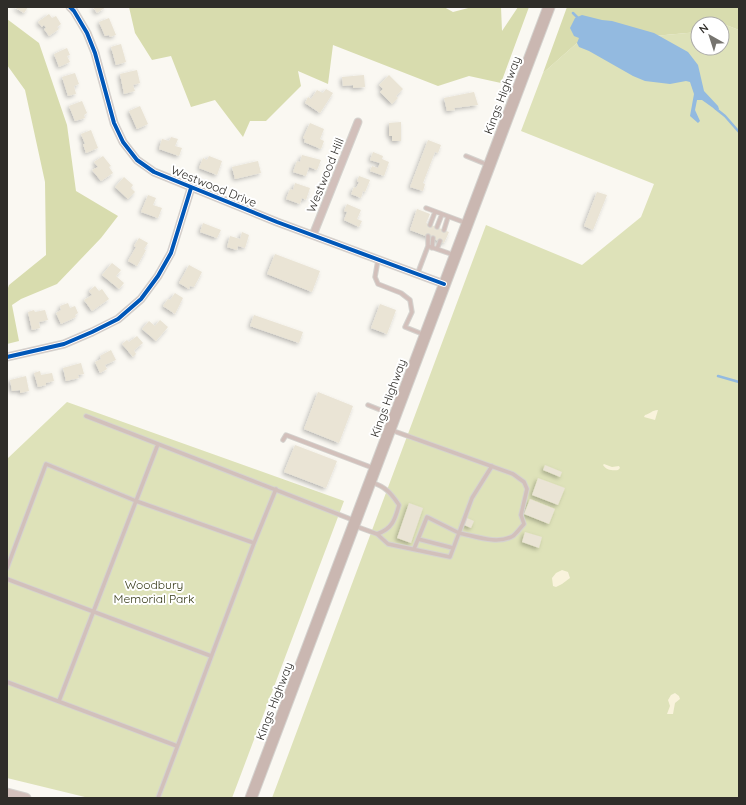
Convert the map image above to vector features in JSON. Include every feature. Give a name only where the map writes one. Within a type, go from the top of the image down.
[{"type":"main road","name":"Kings Highway","points":[[251,798],[396,416],[548,7]]},
{"type":"street","name":"Westwood Drive","points":[[70,7],[87,33],[95,53],[114,123],[123,142],[137,160],[154,172],[191,188],[444,284]]},
{"type":"street","name":"Westwood Hill","points":[[313,235],[358,122]]},
{"type":"street","points":[[7,357],[64,344],[92,332],[118,319],[141,299],[158,276],[171,253],[191,188]]},
{"type":"street","points":[[7,793],[26,798]]},
{"type":"lane","points":[[466,156],[489,165]]},
{"type":"lane","points":[[426,208],[467,224]]},
{"type":"lane","points":[[430,225],[435,212]]},
{"type":"lane","points":[[437,227],[442,214]]},
{"type":"lane","points":[[444,230],[448,217]]},
{"type":"lane","points":[[428,236],[430,247]]},
{"type":"lane","points":[[417,274],[433,238]]},
{"type":"lane","points":[[438,249],[440,241]]},
{"type":"lane","points":[[430,247],[455,255]]},
{"type":"lane","points":[[378,260],[375,277],[378,284],[401,293],[410,300],[412,312],[405,327],[426,335]]},
{"type":"lane","points":[[368,405],[396,416]]},
{"type":"lane","points":[[86,416],[276,489],[355,523],[377,534],[388,544],[450,557],[472,498],[492,466]]},
{"type":"lane","points":[[390,429],[513,474],[524,482],[527,489],[521,515],[524,524],[514,535],[505,539],[494,540],[459,533],[427,517],[414,549]]},
{"type":"lane","points":[[283,440],[286,434],[376,469]]},
{"type":"lane","points":[[59,701],[158,444]]},
{"type":"lane","points":[[7,568],[46,464],[136,501],[254,543]]},
{"type":"lane","points":[[371,482],[380,485],[391,493],[399,505],[395,519],[391,525],[386,531],[377,534]]},
{"type":"lane","points":[[158,798],[254,543],[276,489]]},
{"type":"lane","points":[[418,539],[453,548]]},
{"type":"lane","points":[[7,579],[211,656]]},
{"type":"lane","points":[[7,682],[177,746]]},
{"type":"green space","points":[[129,7],[444,7],[453,12],[472,7],[501,7],[502,31],[518,7],[529,7],[501,83],[469,76],[438,86],[333,45],[328,84],[298,71],[301,86],[266,121],[250,121],[243,137],[215,100],[191,107],[171,56],[152,60],[135,33]]},
{"type":"green space","points":[[567,7],[739,7],[739,30],[730,27],[730,16],[690,16],[690,33],[577,43],[543,73]]},
{"type":"green space","points":[[7,19],[39,43],[67,125],[76,191],[118,216],[101,238],[57,284],[21,299],[12,305],[19,341],[7,344],[7,291],[9,285],[46,255],[45,182],[25,90],[7,65]]},
{"type":"green space","points":[[730,27],[739,30],[739,798],[272,798],[486,225],[582,265],[641,217],[654,184],[521,131],[543,73],[577,43],[690,33],[690,56],[730,56]]},
{"type":"green space","name":"Woodbury Memorial Park","points":[[67,402],[344,501],[232,798],[89,798],[7,778],[7,459]]},
{"type":"sand","points":[[658,410],[655,420],[644,417],[645,415]]},
{"type":"sand","points":[[604,464],[612,467],[619,466],[620,468],[618,470],[610,470],[604,467]]},
{"type":"sand","points":[[562,570],[568,572],[570,578],[556,587],[553,586],[552,578],[556,573]]},
{"type":"sand","points":[[675,693],[680,699],[675,703],[673,714],[667,714],[670,706],[668,700],[671,695]]},
{"type":"water","points":[[582,15],[612,21],[654,33],[688,52],[698,65],[704,91],[719,109],[716,110],[702,100],[697,100],[695,110],[700,121],[698,123],[690,116],[694,94],[690,82],[686,81],[670,84],[645,81],[579,47],[577,43],[579,38],[574,36],[570,28],[575,18]]},
{"type":"building","points":[[14,7],[28,7],[24,13]]},
{"type":"building","points":[[93,7],[106,7],[97,13]]},
{"type":"building","points":[[49,14],[52,18],[56,16],[61,24],[57,27],[59,29],[49,36],[44,29],[46,28],[44,25],[42,27],[38,22]]},
{"type":"building","points":[[109,18],[116,35],[110,37],[109,35],[105,36],[99,22]]},
{"type":"building","points":[[121,44],[126,62],[116,65],[111,47]]},
{"type":"building","points":[[67,48],[70,55],[67,56],[70,62],[59,67],[54,54]]},
{"type":"building","points":[[137,70],[140,83],[133,85],[135,91],[124,94],[120,74]]},
{"type":"building","points":[[75,73],[79,84],[74,86],[76,94],[68,96],[62,77]]},
{"type":"building","points":[[364,75],[365,87],[353,88],[353,85],[343,86],[342,77]]},
{"type":"building","points":[[389,75],[403,89],[396,96],[398,98],[392,104],[380,92],[383,89],[379,85]]},
{"type":"building","points":[[326,89],[333,93],[320,113],[305,103],[308,97],[311,99],[317,90],[323,93]]},
{"type":"building","points":[[474,92],[478,105],[454,108],[455,110],[447,111],[444,98]]},
{"type":"building","points":[[82,101],[87,113],[84,115],[85,118],[75,121],[69,106]]},
{"type":"building","points":[[140,106],[148,124],[137,129],[129,111]]},
{"type":"building","points":[[401,122],[401,141],[392,141],[392,136],[389,136],[389,123]]},
{"type":"building","points":[[310,123],[324,129],[320,139],[324,141],[321,149],[304,142],[305,139],[303,138]]},
{"type":"building","points":[[91,130],[98,148],[86,153],[83,144],[85,144],[81,134]]},
{"type":"building","points":[[171,137],[178,139],[175,146],[182,148],[179,156],[159,149],[162,139],[169,141]]},
{"type":"building","points":[[428,140],[441,145],[438,153],[435,152],[423,183],[425,184],[423,191],[410,187]]},
{"type":"building","points":[[373,152],[383,156],[382,159],[389,162],[384,176],[370,171],[372,166],[378,168],[380,163],[370,160]]},
{"type":"building","points":[[302,155],[321,160],[317,170],[309,167],[306,176],[293,172],[297,161],[300,162]]},
{"type":"building","points":[[103,156],[111,166],[109,167],[113,173],[101,181],[92,170],[98,167],[94,162]]},
{"type":"building","points":[[209,156],[222,161],[217,175],[199,168],[203,158],[207,160]]},
{"type":"building","points":[[258,161],[261,173],[235,179],[232,167]]},
{"type":"building","points":[[359,176],[370,180],[365,192],[363,191],[361,198],[351,194],[354,187],[356,188],[359,182],[357,181]]},
{"type":"building","points":[[124,177],[133,185],[131,188],[135,192],[128,199],[115,187]]},
{"type":"building","points":[[295,183],[310,188],[306,200],[302,198],[300,204],[286,199],[290,189],[293,190]]},
{"type":"building","points":[[597,192],[607,195],[593,230],[584,226]]},
{"type":"building","points":[[148,195],[156,198],[153,205],[162,208],[158,218],[141,212]]},
{"type":"building","points":[[347,204],[361,210],[357,219],[362,221],[359,227],[344,220],[347,212],[344,211]]},
{"type":"building","points":[[417,209],[430,214],[426,223],[449,232],[444,243],[410,230]]},
{"type":"building","points":[[203,223],[221,230],[217,238],[200,232]]},
{"type":"building","points":[[242,232],[249,235],[245,248],[238,246],[237,250],[227,247],[230,236],[240,239]]},
{"type":"building","points":[[139,238],[148,243],[144,249],[146,250],[137,266],[128,261]]},
{"type":"building","points":[[275,254],[320,271],[312,292],[267,274]]},
{"type":"building","points":[[112,263],[121,270],[116,276],[124,283],[119,289],[102,275]]},
{"type":"building","points":[[189,265],[202,272],[194,287],[190,286],[189,289],[179,283]]},
{"type":"building","points":[[95,286],[99,291],[102,289],[109,299],[92,311],[84,300],[92,295],[89,291]]},
{"type":"building","points":[[175,293],[183,298],[175,314],[163,306]]},
{"type":"building","points":[[68,303],[70,308],[75,306],[78,313],[75,315],[76,317],[61,324],[56,313],[61,310],[60,306]]},
{"type":"building","points":[[380,304],[396,310],[387,334],[371,328]]},
{"type":"building","points":[[34,310],[35,312],[45,310],[48,320],[39,322],[40,328],[32,330],[28,312]]},
{"type":"building","points":[[254,315],[303,332],[299,343],[250,326]]},
{"type":"building","points":[[160,320],[168,327],[156,341],[142,329],[149,321],[155,326]]},
{"type":"building","points":[[137,336],[143,343],[134,350],[136,354],[133,357],[122,344],[127,340],[129,342]]},
{"type":"building","points":[[111,350],[116,360],[105,365],[107,369],[100,373],[95,362],[101,359],[100,356]]},
{"type":"building","points":[[81,363],[84,374],[78,375],[79,378],[66,381],[63,368]]},
{"type":"building","points":[[40,371],[41,375],[52,373],[54,381],[38,387],[34,373]]},
{"type":"building","points":[[26,376],[29,391],[20,393],[20,390],[12,391],[10,380]]},
{"type":"building","points":[[318,392],[353,406],[339,443],[304,429]]},
{"type":"building","points":[[295,445],[337,461],[326,488],[284,472]]},
{"type":"building","points":[[545,465],[562,472],[560,477],[543,470]]},
{"type":"building","points":[[538,478],[565,488],[558,505],[532,495]]},
{"type":"building","points":[[530,499],[555,509],[549,524],[524,514]]},
{"type":"building","points":[[409,503],[423,508],[411,543],[397,538]]},
{"type":"building","points":[[467,518],[474,521],[471,528],[464,525]]},
{"type":"building","points":[[525,532],[542,537],[539,548],[522,542]]},
{"type":"waterway","points":[[573,13],[578,18]]},
{"type":"waterway","points":[[715,108],[725,116],[739,132]]},
{"type":"waterway","points":[[718,376],[739,382]]},
{"type":"cycle path","points":[[70,7],[87,33],[95,53],[114,123],[123,142],[137,160],[154,172],[277,222],[444,284]]},
{"type":"cycle path","points":[[7,357],[64,344],[92,332],[118,319],[141,299],[158,276],[171,253],[191,188]]}]
